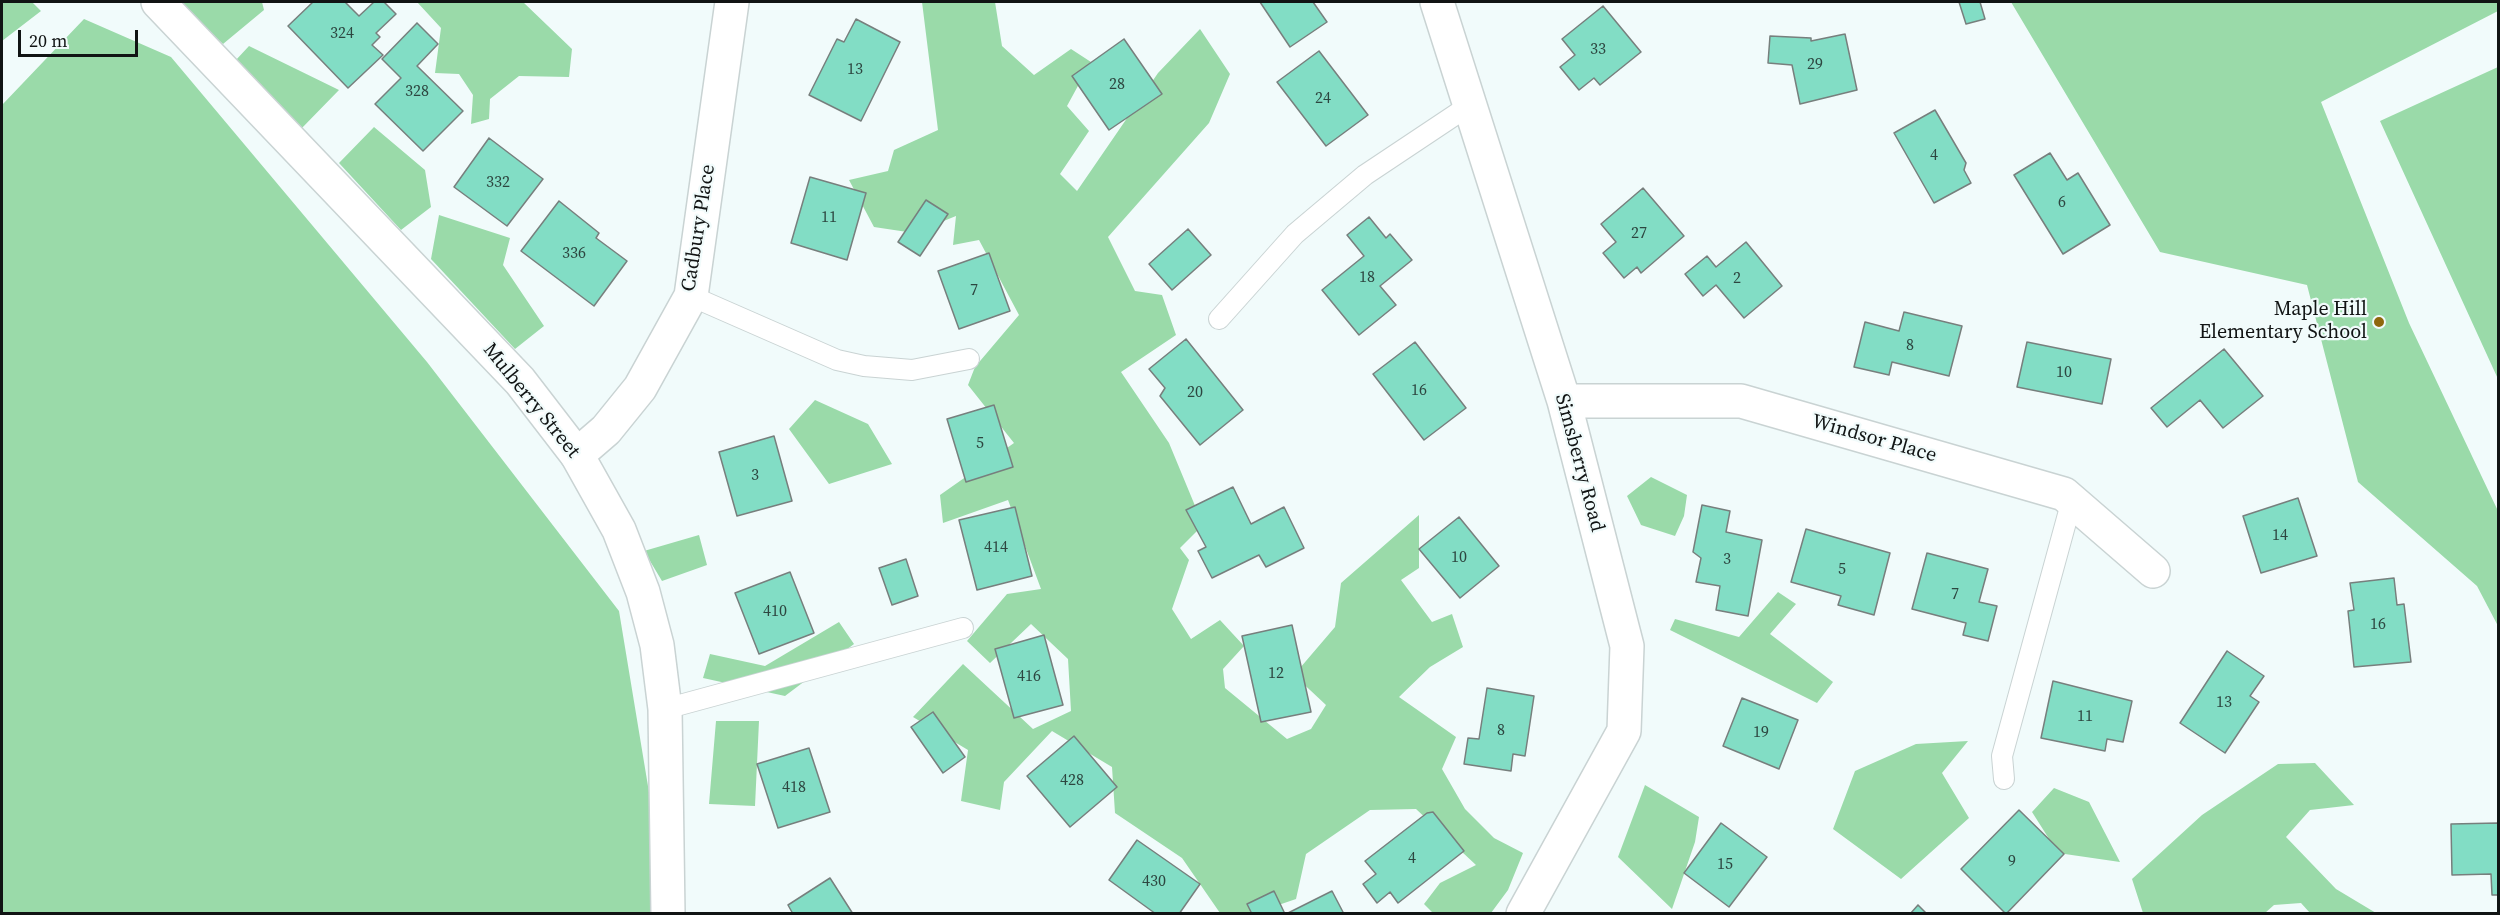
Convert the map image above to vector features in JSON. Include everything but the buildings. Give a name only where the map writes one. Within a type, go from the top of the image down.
[{"type":"street","name":"Mulberry Street","points":[[158,2],[520,381],[577,454],[619,530],[644,592],[657,645],[665,709],[668,914]]},
{"type":"street","name":"Cadbury Place","points":[[577,454],[606,430],[640,388],[691,296],[732,2]]},
{"type":"street","name":"Simsberry Road","points":[[1437,2],[1564,401],[1627,646],[1624,731],[1523,914]]},
{"type":"street","name":"Windsor Place","points":[[1564,401],[1742,400],[2064,494],[2153,571]]},
{"type":"lane","points":[[1219,319],[1303,227],[1365,175],[1470,105]]},
{"type":"lane","points":[[691,296],[837,360],[864,366],[912,370],[969,359]]},
{"type":"lane","points":[[2004,779],[2002,756],[2072,500]]},
{"type":"lane","points":[[665,709],[963,628]]},
{"type":"green space","points":[[2,2],[32,2],[41,11],[2,41]]},
{"type":"green space","points":[[175,2],[262,2],[264,10],[223,44]]},
{"type":"green space","points":[[417,2],[523,2],[572,49],[569,77],[519,76],[490,99],[489,119],[471,124],[473,95],[459,74],[435,73],[441,28]]},
{"type":"green space","points":[[922,2],[995,2],[1002,46],[1034,75],[1071,49],[1091,62],[1067,106],[1089,131],[1060,174],[1077,191],[1158,73],[1200,29],[1230,74],[1209,123],[1108,237],[1135,291],[1162,295],[1176,335],[1121,372],[1169,443],[1203,525],[1180,548],[1189,560],[1172,609],[1191,639],[1220,620],[1244,646],[1223,669],[1225,688],[1287,739],[1311,729],[1326,705],[1294,675],[1335,627],[1341,583],[1419,515],[1419,568],[1401,580],[1432,622],[1452,614],[1463,647],[1430,667],[1399,697],[1456,737],[1442,769],[1465,809],[1494,838],[1523,853],[1508,890],[1491,913],[1433,913],[1424,904],[1440,883],[1476,865],[1416,809],[1370,810],[1306,854],[1296,899],[1255,913],[1220,913],[1182,858],[1115,813],[1112,767],[1052,731],[1004,782],[1000,810],[961,801],[968,750],[913,717],[963,664],[1033,729],[1071,711],[1068,659],[1031,624],[990,663],[967,641],[1007,594],[1041,589],[1008,500],[943,523],[940,495],[1014,443],[968,385],[975,367],[1019,315],[979,240],[953,245],[956,216],[914,233],[874,227],[849,180],[888,171],[894,150],[938,130]]},
{"type":"green space","name":"Maple Hill Elementary School","points":[[2011,2],[2498,2],[2498,11],[2321,102],[2409,323],[2498,511],[2498,626],[2477,586],[2358,482],[2307,285],[2160,252]]},
{"type":"green space","points":[[84,19],[171,57],[427,362],[619,611],[669,913],[2,913],[2,105]]},
{"type":"green space","points":[[249,46],[339,90],[300,130],[235,61]]},
{"type":"green space","points":[[2498,67],[2498,379],[2380,121]]},
{"type":"green space","points":[[374,127],[425,170],[431,207],[401,230],[339,163]]},
{"type":"green space","points":[[439,215],[510,238],[503,265],[544,326],[515,349],[431,259]]},
{"type":"green space","points":[[815,400],[868,424],[892,464],[829,484],[789,429]]},
{"type":"green space","points":[[1651,477],[1687,495],[1684,516],[1675,536],[1641,525],[1627,496]]},
{"type":"green space","points":[[699,535],[707,565],[662,581],[644,551]]},
{"type":"green space","points":[[1778,592],[1796,604],[1770,634],[1833,682],[1817,703],[1670,630],[1675,619],[1739,637]]},
{"type":"green space","points":[[839,622],[854,644],[785,696],[703,678],[710,654],[765,666]]},
{"type":"green space","points":[[716,721],[759,721],[755,806],[709,804]]},
{"type":"green space","points":[[1968,741],[1942,773],[1969,818],[1901,879],[1833,829],[1855,771],[1916,744]]},
{"type":"green space","points":[[2315,763],[2354,805],[2310,810],[2286,837],[2336,889],[2376,913],[2310,913],[2301,903],[2274,905],[2265,913],[2143,913],[2132,879],[2202,815],[2278,764]]},
{"type":"green space","points":[[1645,785],[1699,817],[1695,842],[1672,909],[1618,857]]},
{"type":"green space","points":[[2054,788],[2089,802],[2120,862],[2058,853],[2032,812]]},
{"type":"place","name":"Maple Hill Elementary School","points":[[2379,322]]}]
